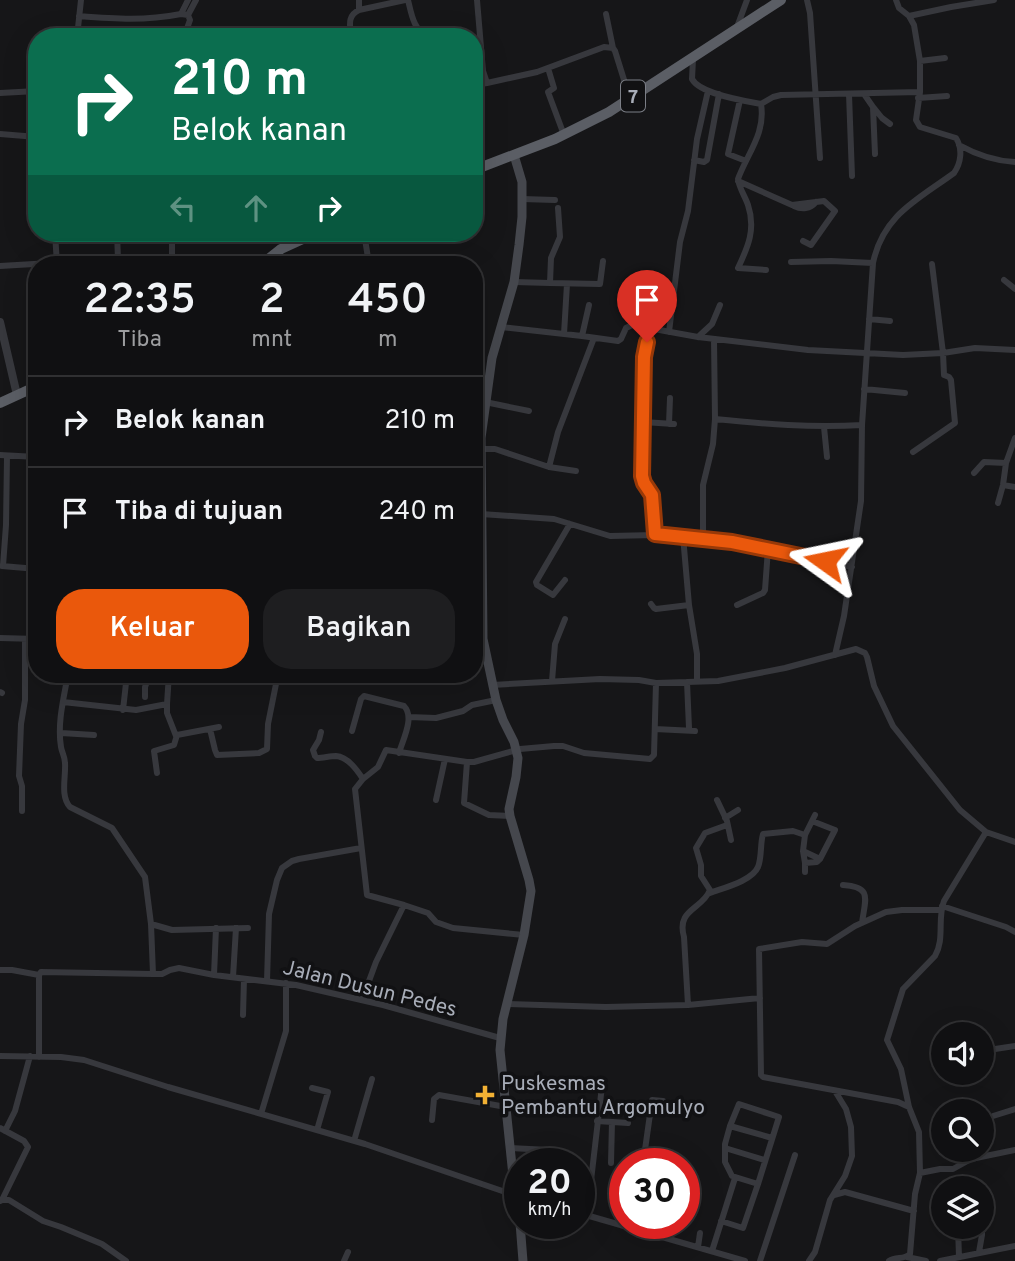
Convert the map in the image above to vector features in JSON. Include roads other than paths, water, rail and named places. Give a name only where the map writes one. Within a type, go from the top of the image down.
[{"type":"highway","name":"7","points":[[483,167],[564,135],[609,112],[781,0]]},
{"type":"highway","points":[[272,256],[296,242]]},
{"type":"highway","points":[[0,403],[28,390]]},
{"type":"main road","points":[[483,412],[492,358],[514,282],[523,199],[522,182],[514,155]]},
{"type":"main road","points":[[483,639],[496,700],[516,750],[518,765],[509,809],[531,891],[524,935],[500,1038],[510,1148]]},
{"type":"main road","points":[[521,1239],[523,1261]]},
{"type":"street","points":[[78,28],[81,0]]},
{"type":"street","points":[[185,15],[188,0]]},
{"type":"street","points":[[79,16],[136,20],[185,15],[196,0]]},
{"type":"street","points":[[359,0],[359,9]]},
{"type":"street","points":[[351,28],[350,18],[359,9],[407,0],[419,28]]},
{"type":"street","points":[[477,0],[478,28]]},
{"type":"street","points":[[737,29],[747,0]]},
{"type":"street","points":[[807,0],[820,158]]},
{"type":"street","points":[[835,655],[844,616],[861,501],[862,425],[873,263],[881,238],[896,216],[954,173],[959,163],[959,145],[956,138],[918,125],[916,118],[920,61],[914,25],[896,0]]},
{"type":"street","points":[[909,16],[950,3],[993,0]]},
{"type":"street","points":[[606,14],[612,48],[630,99]]},
{"type":"street","points":[[185,15],[190,20],[187,28]]},
{"type":"street","points":[[483,84],[548,68],[604,47],[612,48]]},
{"type":"street","points":[[694,56],[692,81],[696,86],[761,104],[781,95],[815,93],[947,96]]},
{"type":"street","points":[[920,61],[945,58]]},
{"type":"street","points":[[548,68],[554,88],[548,92],[564,135]]},
{"type":"street","points":[[483,71],[487,83]]},
{"type":"street","points":[[669,332],[680,242],[689,207],[694,160],[708,90]]},
{"type":"street","points":[[0,93],[28,91]]},
{"type":"street","points":[[694,160],[707,160],[719,94]]},
{"type":"street","points":[[849,94],[852,176]]},
{"type":"street","points":[[864,94],[882,118],[890,124]]},
{"type":"street","points":[[740,100],[728,154],[746,161]]},
{"type":"street","points":[[735,276],[752,230],[750,210],[738,181],[759,134],[761,104]]},
{"type":"street","points":[[873,107],[874,154]]},
{"type":"street","points":[[0,134],[28,136]]},
{"type":"street","points":[[959,145],[998,161],[1015,162]]},
{"type":"street","points":[[738,181],[798,208],[807,208],[816,202],[826,201],[835,211],[811,245],[803,241]]},
{"type":"street","points":[[523,199],[555,200]]},
{"type":"street","points":[[550,283],[551,258],[560,237],[558,208]]},
{"type":"street","points":[[514,282],[600,284],[603,261]]},
{"type":"street","points":[[791,262],[873,263]]},
{"type":"street","points":[[913,452],[956,421],[951,380],[944,375],[932,264]]},
{"type":"street","points":[[0,266],[28,265]]},
{"type":"street","points":[[738,268],[766,270]]},
{"type":"street","points":[[1004,280],[1015,289]]},
{"type":"street","points":[[564,334],[567,284]]},
{"type":"street","points":[[582,336],[589,305]]},
{"type":"street","points":[[698,337],[712,324],[720,306]]},
{"type":"street","points":[[869,319],[890,321]]},
{"type":"street","points":[[0,322],[17,395]]},
{"type":"street","points":[[501,327],[618,341],[628,326],[714,339],[866,354],[943,353],[975,348],[1015,351]]},
{"type":"street","points":[[649,328],[644,357],[642,479],[652,495],[655,534]]},
{"type":"street","points":[[549,467],[558,432],[594,338]]},
{"type":"street","points":[[702,538],[703,485],[713,443],[715,419],[714,339]]},
{"type":"street","points":[[864,389],[905,393]]},
{"type":"street","points":[[643,422],[672,424],[670,398]]},
{"type":"street","points":[[485,402],[529,411]]},
{"type":"street","points":[[715,419],[775,425],[862,425]]},
{"type":"street","points":[[824,427],[827,457]]},
{"type":"street","points":[[998,503],[1006,463],[1015,438]]},
{"type":"street","points":[[483,450],[495,449],[549,467],[576,471]]},
{"type":"street","points":[[28,457],[3,456],[6,526],[1,566],[28,568]]},
{"type":"street","points":[[974,473],[986,461],[1006,463]]},
{"type":"street","points":[[1003,485],[1015,487]]},
{"type":"street","points":[[483,514],[549,518],[610,536],[655,534],[732,542],[852,567]]},
{"type":"street","points":[[565,580],[553,595],[536,582],[570,524]]},
{"type":"street","points":[[683,536],[689,605],[697,654],[697,681]]},
{"type":"street","points":[[737,605],[765,590],[768,549]]},
{"type":"street","points":[[651,604],[656,609],[689,605]]},
{"type":"street","points":[[552,681],[555,644],[565,619]]},
{"type":"street","points":[[0,638],[25,639],[25,700],[19,776],[22,786],[22,811]]},
{"type":"street","points":[[492,685],[600,679],[656,683],[718,681],[785,668],[856,649],[865,653],[874,686],[893,726],[960,810],[986,832],[1015,842]]},
{"type":"street","points":[[685,741],[690,730],[687,681]]},
{"type":"street","points":[[67,683],[60,720],[61,748],[65,760],[66,803],[75,810],[109,825],[142,872],[147,883],[153,974]]},
{"type":"street","points":[[124,710],[126,683]]},
{"type":"street","points":[[145,697],[146,683]]},
{"type":"street","points":[[157,773],[154,751],[174,745],[176,736],[167,713],[168,683]]},
{"type":"street","points":[[210,729],[217,755],[259,753],[267,750],[268,724],[276,683]]},
{"type":"street","points":[[524,935],[453,928],[436,922],[428,913],[367,895],[355,792],[357,786],[378,767],[386,750],[474,762],[516,750],[563,746],[584,753],[650,759],[654,755],[656,683]]},
{"type":"street","points":[[352,731],[364,696],[404,706],[408,710],[409,718],[399,753]]},
{"type":"street","points":[[409,718],[436,718],[463,711],[472,705],[496,700]]},
{"type":"street","points":[[64,702],[124,710],[167,704]]},
{"type":"street","points":[[176,736],[219,727]]},
{"type":"street","points":[[654,729],[690,730]]},
{"type":"street","points":[[321,732],[313,750],[315,757],[341,758],[357,769],[363,779]]},
{"type":"street","points":[[61,733],[94,735]]},
{"type":"street","points":[[436,800],[445,759]]},
{"type":"street","points":[[467,762],[464,803],[489,815],[510,816]]},
{"type":"street","points":[[717,800],[731,840]]},
{"type":"street","points":[[710,892],[701,876],[696,848],[705,833],[726,822],[738,810]]},
{"type":"street","points":[[805,863],[817,862],[820,859],[835,830],[813,818],[805,835],[803,851],[805,872]]},
{"type":"street","points":[[688,1005],[682,928],[687,914],[710,892],[748,878],[757,870],[763,834],[793,831],[805,835]]},
{"type":"street","points":[[907,1257],[911,1250],[915,1194],[920,1172],[919,1132],[909,1107],[901,1069],[887,1040],[903,989],[938,950],[941,908],[986,832]]},
{"type":"street","points":[[267,981],[270,914],[276,880],[282,868],[299,859],[361,848]]},
{"type":"street","points":[[803,851],[820,859]]},
{"type":"street","points":[[843,885],[857,886],[864,891],[862,922]]},
{"type":"street","points":[[362,1000],[376,962],[404,905]]},
{"type":"street","points":[[909,1107],[898,1102],[761,1075],[760,948],[802,942],[827,944],[862,922],[886,912],[902,910],[941,908],[1015,932]]},
{"type":"street","points":[[151,924],[172,930],[248,928]]},
{"type":"street","points":[[214,975],[216,928]]},
{"type":"street","points":[[233,977],[236,928]]},
{"type":"street","name":"Jalan Dusun Pedes","points":[[0,970],[39,975],[43,971],[162,974],[178,968],[286,983],[362,1000],[500,1038]]},
{"type":"street","points":[[39,975],[39,1057]]},
{"type":"street","points":[[243,1016],[244,979]]},
{"type":"street","points":[[261,1114],[286,1031],[286,983]]},
{"type":"street","points":[[507,1004],[606,1007],[688,1005],[760,998]]},
{"type":"street","points":[[995,1049],[1015,1046]]},
{"type":"street","points":[[0,1056],[84,1060],[354,1140],[504,1192]]},
{"type":"street","points":[[30,1056],[15,1111],[2,1129],[24,1141],[28,1147],[3,1191],[1,1201],[9,1200],[43,1221],[102,1244],[126,1261]]},
{"type":"street","points":[[354,1140],[372,1079]]},
{"type":"street","points":[[593,1148],[602,1086]]},
{"type":"street","points":[[312,1088],[328,1092],[317,1130]]},
{"type":"street","points":[[809,1261],[830,1200],[845,1176],[852,1156],[851,1127],[846,1109],[835,1091]]},
{"type":"street","points":[[432,1120],[434,1099],[439,1095],[506,1107]]},
{"type":"street","points":[[645,1148],[652,1100],[663,1101]]},
{"type":"street","points":[[721,1221],[743,1228],[758,1184],[764,1160],[779,1117],[739,1104],[725,1144],[725,1162],[734,1178],[758,1184]]},
{"type":"street","points":[[994,1116],[1015,1109]]},
{"type":"street","points":[[597,1121],[628,1123]]},
{"type":"street","points":[[611,1148],[612,1122]]},
{"type":"street","points":[[730,1126],[772,1138]]},
{"type":"street","points":[[725,1148],[764,1160]]},
{"type":"street","points":[[920,1172],[953,1170],[971,1160],[1015,1150]]},
{"type":"street","points":[[760,1261],[794,1155]]},
{"type":"street","points":[[712,1251],[734,1178]]},
{"type":"street","points":[[833,1195],[845,1192],[914,1211]]},
{"type":"street","points":[[670,1239],[745,1261]]},
{"type":"street","points":[[698,1247],[699,1239]]},
{"type":"street","points":[[958,1239],[958,1257]]},
{"type":"street","points":[[979,1252],[981,1239]]},
{"type":"street","points":[[940,1261],[1015,1246]]},
{"type":"street","points":[[344,1261],[348,1252]]},
{"type":"street","points":[[889,1261],[907,1257],[926,1261]]},
{"type":"place","name":"Puskesmas Pembantu Argomulyo","points":[[485,1095]]}]
